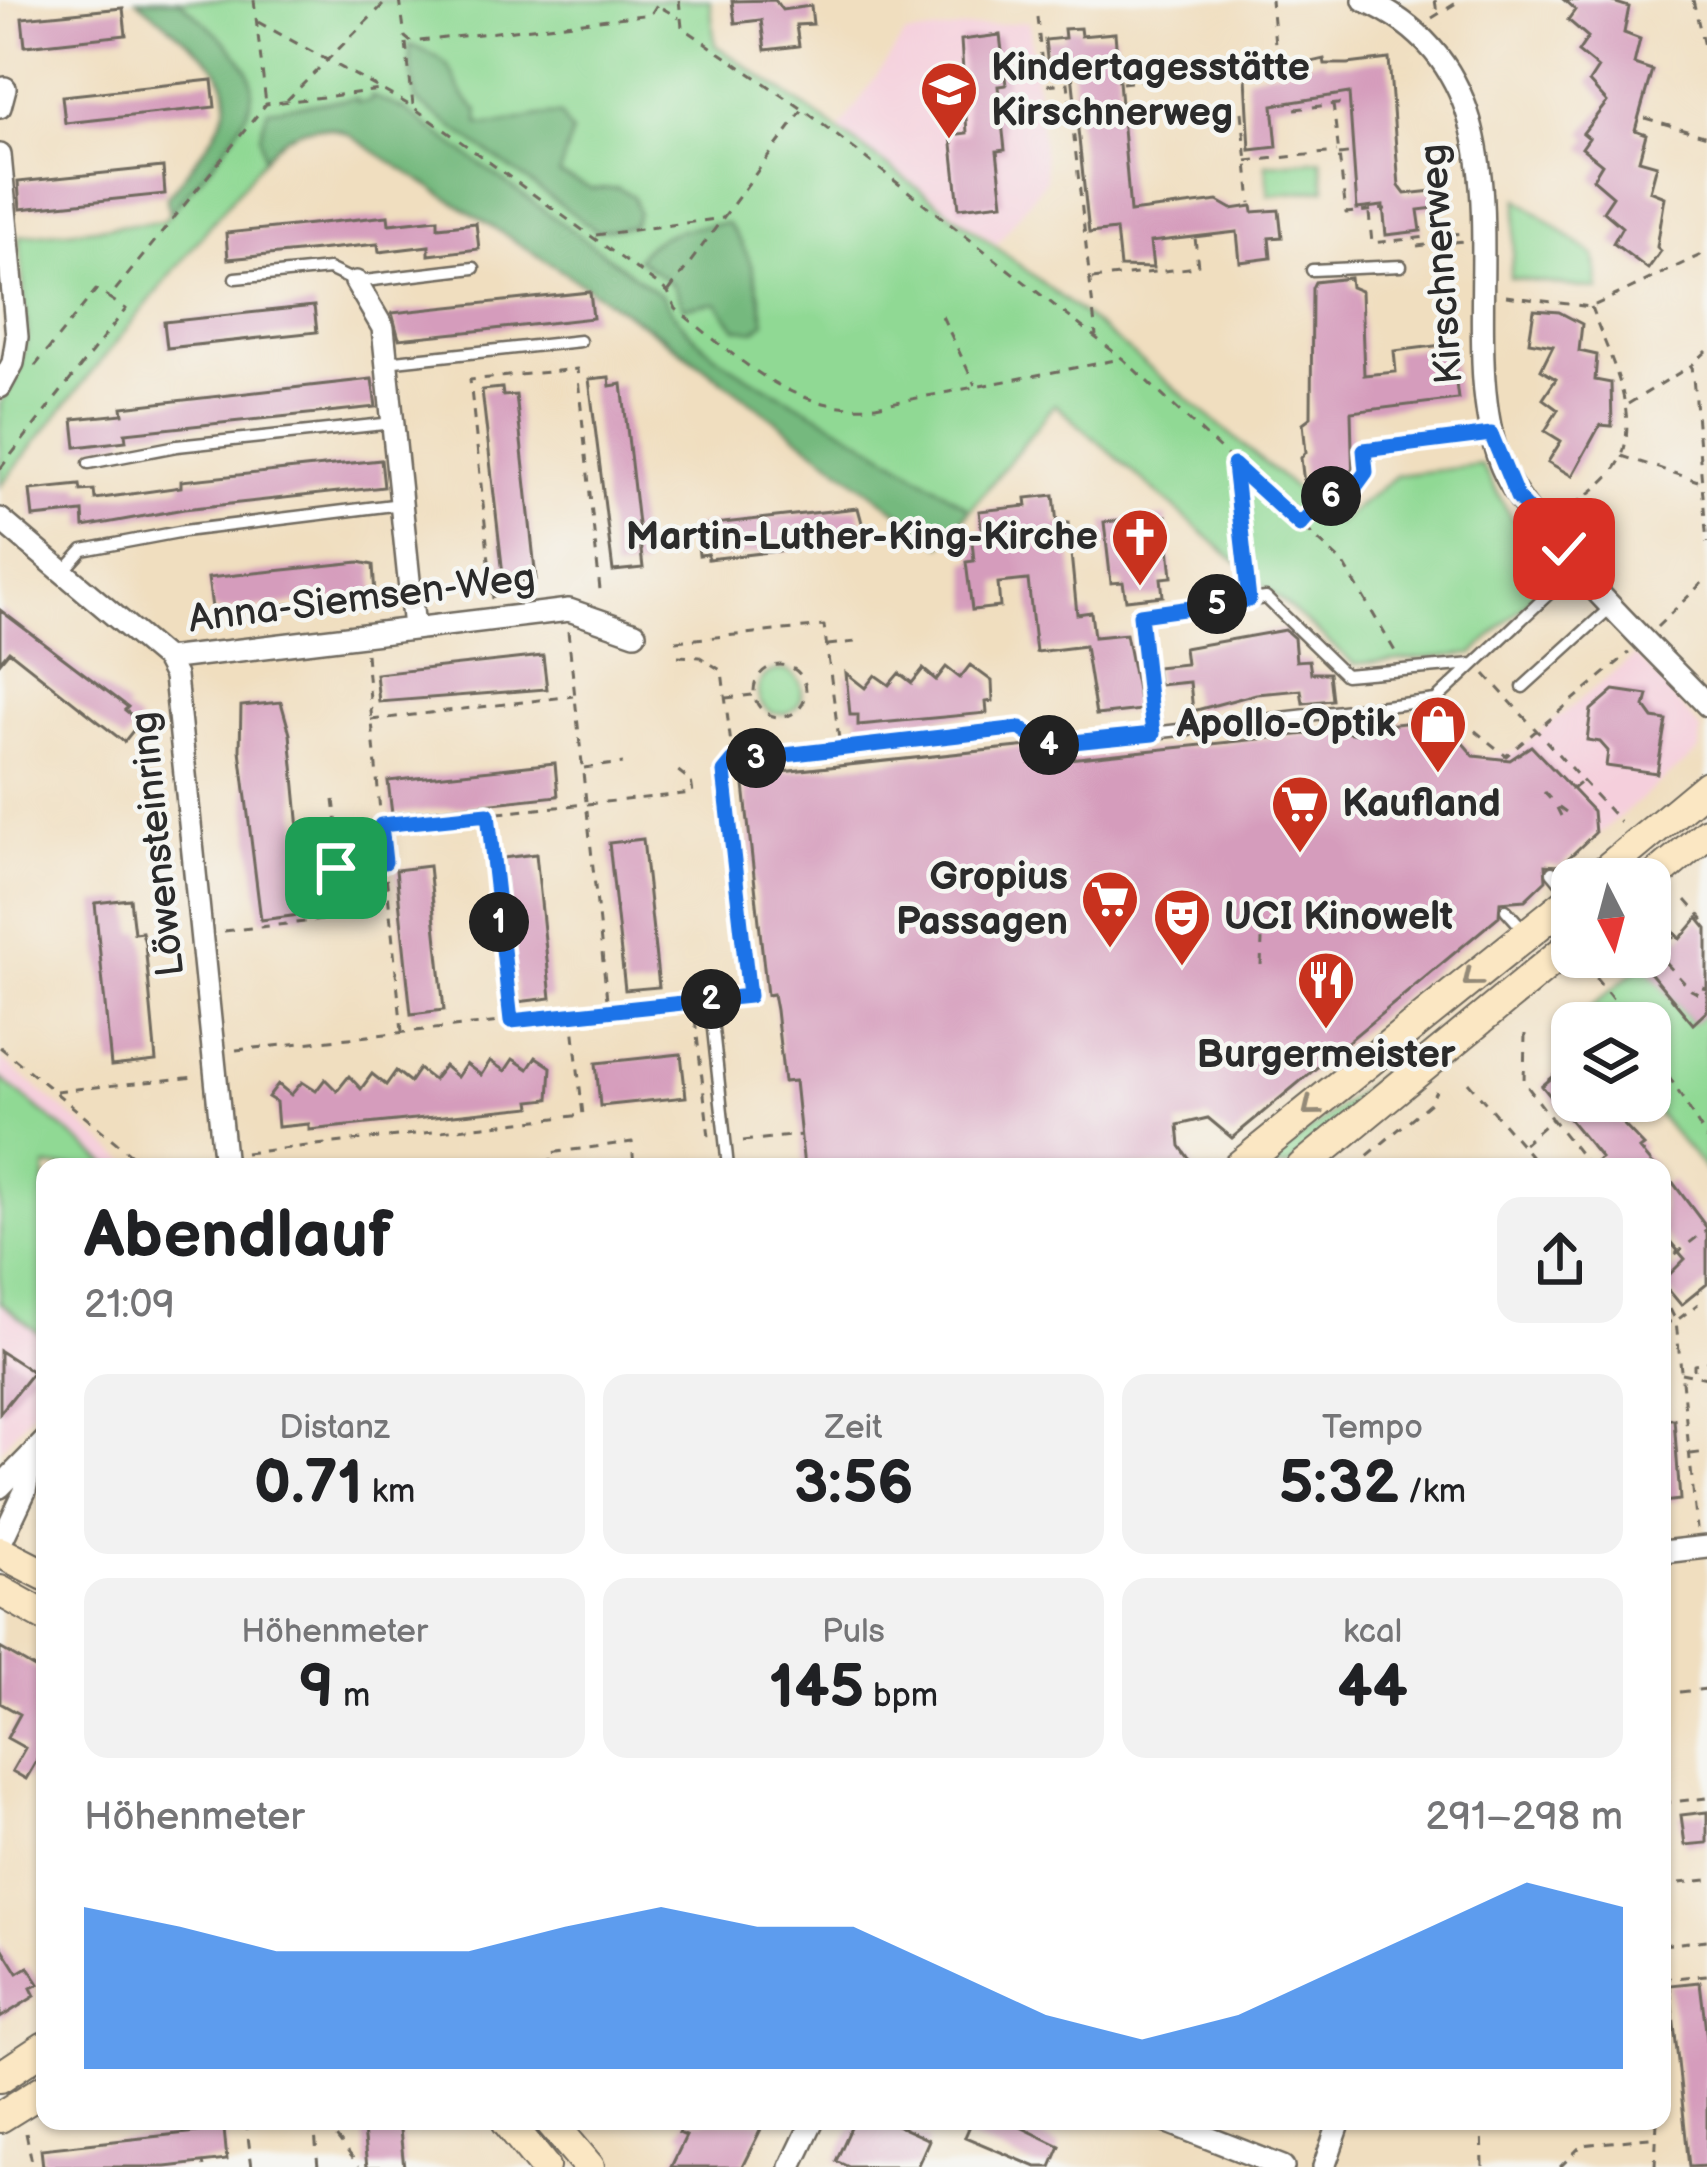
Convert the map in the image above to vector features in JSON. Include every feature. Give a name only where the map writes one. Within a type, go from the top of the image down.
[{"type":"main road","points":[[1620,858],[1707,786]]},
{"type":"main road","points":[[1671,863],[1707,833]]},
{"type":"main road","points":[[1249,1158],[1435,1008],[1517,922],[1551,907]]},
{"type":"main road","points":[[1313,1158],[1551,961]]},
{"type":"main road","points":[[0,1548],[36,1570]]},
{"type":"main road","points":[[0,1591],[36,1611]]},
{"type":"main road","points":[[0,2078],[36,2053]]},
{"type":"main road","points":[[13,2125],[36,2099]]},
{"type":"main road","points":[[514,2130],[544,2167]]},
{"type":"main road","points":[[558,2130],[589,2167]]},
{"type":"street","name":"Kirschnerweg","points":[[1364,0],[1405,22],[1440,60],[1471,128],[1483,208],[1491,434],[1506,477],[1545,530],[1707,705]]},
{"type":"street","points":[[0,155],[16,322],[4,379]]},
{"type":"street","points":[[356,282],[383,328],[415,628]]},
{"type":"street","name":"Löwensteinring","points":[[0,519],[166,659],[175,676],[234,1158]]},
{"type":"street","name":"Anna-Siemsen-Weg","points":[[166,659],[569,610],[635,633]]},
{"type":"street","points":[[0,1486],[36,1451]]},
{"type":"street","points":[[0,1548],[36,1455]]},
{"type":"street","points":[[1671,1549],[1702,1539]]},
{"type":"street","points":[[791,2167],[809,2130]]},
{"type":"street","points":[[1188,2130],[1283,2167]]},
{"type":"street","points":[[1324,2167],[1337,2130]]},
{"type":"lane","points":[[1312,270],[1401,266]]},
{"type":"lane","points":[[235,278],[329,269],[356,282],[475,268]]},
{"type":"lane","points":[[386,362],[580,341]]},
{"type":"lane","points":[[89,463],[177,446],[393,423]]},
{"type":"lane","points":[[1390,447],[1491,434]]},
{"type":"lane","points":[[64,571],[83,550],[401,504]]},
{"type":"lane","points":[[1076,742],[1436,700],[1578,566]]},
{"type":"lane","points":[[1153,734],[1140,615],[1266,598],[1345,675],[1476,664]]},
{"type":"lane","points":[[1523,687],[1614,605]]},
{"type":"lane","points":[[1343,725],[1358,724],[1357,711]]},
{"type":"lane","points":[[1435,1008],[1459,1036]]},
{"type":"lane","points":[[711,1011],[727,1158]]},
{"type":"path","points":[[254,0],[266,104]]},
{"type":"path","points":[[283,102],[388,0]]},
{"type":"path","points":[[400,0],[413,106]]},
{"type":"path","points":[[679,0],[682,27],[804,110],[1123,359],[1344,564],[1407,670]]},
{"type":"path","points":[[1122,83],[1277,66],[1271,0]]},
{"type":"path","points":[[1435,0],[1437,15]]},
{"type":"path","points":[[1426,23],[1461,0]]},
{"type":"path","points":[[1693,0],[1707,59]]},
{"type":"path","points":[[407,41],[651,14],[660,3],[681,19]]},
{"type":"path","points":[[1037,17],[1044,85],[1068,82],[1096,338]]},
{"type":"path","points":[[258,22],[413,106],[668,292],[676,309],[783,391],[810,403],[837,409],[870,407],[1123,359]]},
{"type":"path","points":[[109,298],[266,104],[382,89]]},
{"type":"path","points":[[1294,109],[1346,103]]},
{"type":"path","points":[[1333,104],[1346,214],[1386,208]]},
{"type":"path","points":[[668,292],[804,110]]},
{"type":"path","points":[[1242,112],[1251,202]]},
{"type":"path","points":[[1645,118],[1707,136]]},
{"type":"path","points":[[1246,161],[1355,153]]},
{"type":"path","points":[[1368,211],[1372,243],[1468,232]]},
{"type":"path","points":[[592,236],[725,218]]},
{"type":"path","points":[[1090,279],[1198,267],[1195,237]]},
{"type":"path","points":[[1417,246],[1468,240]]},
{"type":"path","points":[[1499,295],[1591,308],[1707,252]]},
{"type":"path","points":[[0,469],[126,309],[96,290],[34,368],[4,379]]},
{"type":"path","points":[[1545,530],[1610,473],[1622,456],[1627,405],[1591,308]]},
{"type":"path","points":[[942,316],[976,387]]},
{"type":"path","points":[[1627,405],[1707,351]]},
{"type":"path","points":[[1692,365],[1707,543]]},
{"type":"path","points":[[493,601],[470,380],[577,369],[600,590]]},
{"type":"path","points":[[1300,525],[1325,497],[1350,494],[1366,472],[1364,450],[1390,447]]},
{"type":"path","points":[[1622,456],[1700,482]]},
{"type":"path","points":[[1234,465],[1249,600]]},
{"type":"path","points":[[1657,626],[1707,578]]},
{"type":"path","points":[[676,641],[824,626],[840,749]]},
{"type":"path","points":[[568,631],[608,1010]]},
{"type":"path","points":[[826,646],[856,642]]},
{"type":"path","points":[[1436,700],[1506,758],[1635,648]]},
{"type":"path","points":[[365,651],[402,1031]]},
{"type":"path","points":[[678,656],[700,658],[722,671],[733,761]]},
{"type":"path","points":[[1476,664],[1621,823]]},
{"type":"path","points":[[778,665],[795,670],[806,692],[800,708],[777,717],[762,710],[754,695],[763,672],[778,665]]},
{"type":"path","points":[[725,698],[754,695]]},
{"type":"path","points":[[371,720],[575,696]]},
{"type":"path","points":[[749,994],[724,772],[733,761],[1020,728],[1043,745],[1076,742]]},
{"type":"path","points":[[972,734],[974,752]]},
{"type":"path","points":[[583,768],[623,763]]},
{"type":"path","points":[[381,825],[692,793],[691,781],[677,770]]},
{"type":"path","points":[[1572,789],[1583,780]]},
{"type":"path","points":[[1544,792],[1564,814]]},
{"type":"path","points":[[334,800],[342,867]]},
{"type":"path","points":[[488,814],[511,1021]]},
{"type":"path","points":[[222,931],[341,918],[336,868],[385,862]]},
{"type":"path","points":[[1686,900],[1707,924]]},
{"type":"path","points":[[1261,964],[1262,940]]},
{"type":"path","points":[[1671,966],[1707,998]]},
{"type":"path","points":[[1596,978],[1615,1002]]},
{"type":"path","points":[[235,1050],[766,990]]},
{"type":"path","points":[[250,1158],[583,1115],[572,1015]]},
{"type":"path","points":[[1525,1034],[1529,1055],[1524,1082],[1551,1118]]},
{"type":"path","points":[[0,1047],[135,1158]]},
{"type":"path","points":[[54,1091],[202,1076]]},
{"type":"path","points":[[1671,1080],[1707,1139]]},
{"type":"path","points":[[1365,1158],[1430,1103],[1441,1082]]},
{"type":"path","points":[[1468,1082],[1532,1158]]},
{"type":"path","points":[[1521,1145],[1551,1120]]},
{"type":"path","points":[[1554,1122],[1584,1158]]},
{"type":"path","points":[[551,1158],[550,1153],[632,1142],[633,1158]]},
{"type":"path","points":[[1671,1258],[1707,1228]]},
{"type":"path","points":[[1671,1322],[1698,1304]]},
{"type":"path","points":[[1671,1311],[1676,1321],[1702,1539]]},
{"type":"path","points":[[1707,1363],[1694,1364],[1695,1379],[1707,1378]]},
{"type":"path","points":[[1682,1373],[1694,1372]]},
{"type":"path","points":[[1690,1454],[1707,1452]]},
{"type":"path","points":[[1671,1693],[1707,1689]]},
{"type":"path","points":[[1671,1802],[1707,1798]]},
{"type":"path","points":[[1671,1886],[1707,1880]]},
{"type":"path","points":[[1671,1944],[1707,1940]]},
{"type":"path","points":[[1671,1978],[1707,1975]]},
{"type":"path","points":[[13,2125],[33,2167]]},
{"type":"path","points":[[247,2130],[251,2167]]},
{"type":"path","points":[[315,2130],[318,2167]]},
{"type":"path","points":[[335,2130],[342,2147],[357,2159],[359,2166],[352,2167]]},
{"type":"path","points":[[1482,2130],[1483,2167]]},
{"type":"path","points":[[1655,2167],[1658,2130]]},
{"type":"path","points":[[1560,2167],[1582,2145],[1658,2138]]},
{"type":"shaded area","name":"Kindertagesstätte Kirschnerweg","points":[[1029,21],[1046,179],[997,244],[840,129],[905,35]]},
{"type":"shaded area","points":[[1636,655],[1701,730],[1700,750],[1570,858],[1551,861],[1410,718],[1437,715],[1474,757],[1515,752]]},
{"type":"shaded area","points":[[0,1058],[123,1158],[36,1158],[36,1406],[0,1451]]},
{"type":"green space","points":[[137,0],[710,0],[715,45],[1033,275],[1336,524],[1397,475],[1482,465],[1510,516],[1559,570],[1473,654],[1354,664],[1055,404],[942,545],[801,437],[585,285],[361,141],[317,128],[296,132],[275,145],[0,486],[0,404],[18,375],[28,335],[19,236],[163,221],[169,214],[167,197],[216,131],[225,108],[226,89],[217,70]]},
{"type":"green space","points":[[137,0],[179,0],[237,54],[250,75],[248,109],[238,128],[169,214],[167,197],[216,131],[226,89],[199,51]]},
{"type":"green space","points":[[409,45],[449,68],[478,110],[479,124],[560,115],[572,133],[559,174],[592,189],[618,188],[633,196],[638,213],[633,226],[597,231],[415,100]]},
{"type":"green space","points":[[371,96],[404,109],[662,296],[695,337],[736,369],[970,509],[942,545],[665,337],[343,131],[320,127],[299,131],[264,158],[260,135],[268,109],[356,98],[357,102],[371,101]]},
{"type":"green space","points":[[1321,159],[1325,189],[1269,195],[1266,164]]},
{"type":"green space","points":[[1518,199],[1595,256],[1599,290],[1510,278]]},
{"type":"green space","points":[[727,223],[748,257],[756,282],[765,322],[754,331],[736,328],[717,303],[684,307],[673,285],[637,258],[666,235]]},
{"type":"green space","points":[[780,670],[795,677],[802,692],[795,707],[780,714],[765,707],[758,692],[765,677]]},
{"type":"green space","points":[[1626,978],[1656,978],[1692,1023],[1707,1012],[1707,1172],[1665,1122],[1671,1122],[1671,1002],[1597,1002]]},
{"type":"green space","points":[[1421,1041],[1430,1052],[1299,1158],[1276,1158]]},
{"type":"green space","points":[[0,1078],[100,1158],[36,1158],[36,1331],[0,1302]]},
{"type":"building","points":[[775,0],[782,10],[811,6],[813,24],[796,25],[799,46],[765,50],[761,20],[735,23],[732,1]]},
{"type":"building","points":[[1564,0],[1607,0],[1629,7],[1624,33],[1640,39],[1634,64],[1652,70],[1635,130],[1646,134],[1639,160],[1657,165],[1650,191],[1665,197],[1657,247],[1661,251],[1648,269],[1613,243],[1622,227],[1603,211],[1613,196],[1593,179],[1602,164],[1582,148],[1589,138],[1583,133],[1607,102],[1589,82],[1598,68],[1578,52],[1588,37],[1568,20],[1575,10]]},
{"type":"building","points":[[123,8],[126,35],[25,46],[22,18]]},
{"type":"building","points":[[1080,28],[1081,36],[1115,33],[1130,212],[1218,201],[1232,209],[1279,210],[1282,237],[1269,238],[1271,258],[1240,262],[1237,232],[1150,242],[1153,268],[1120,267],[1116,230],[1089,233],[1071,64],[1048,67],[1045,40],[1065,38],[1064,29]]},
{"type":"building","points":[[1000,35],[1006,85],[998,86],[1005,150],[997,151],[1003,203],[959,208],[951,135],[967,133],[961,40]]},
{"type":"building","points":[[1324,59],[1325,64],[1348,64],[1389,59],[1399,186],[1405,194],[1433,191],[1435,208],[1418,210],[1421,231],[1386,235],[1383,206],[1357,209],[1349,93],[1273,105],[1277,147],[1250,150],[1246,77]]},
{"type":"building","points":[[212,80],[215,107],[65,123],[62,96]]},
{"type":"building","points":[[163,167],[165,194],[20,209],[18,182]]},
{"type":"building","points":[[388,216],[389,224],[438,219],[438,227],[476,223],[479,249],[429,255],[429,246],[379,252],[378,244],[228,259],[226,233]]},
{"type":"building","points":[[1350,278],[1351,287],[1361,291],[1364,375],[1396,372],[1394,351],[1451,344],[1458,399],[1351,412],[1353,487],[1350,492],[1315,496],[1314,488],[1304,483],[1301,458],[1306,452],[1303,423],[1311,417],[1312,288],[1315,282]]},
{"type":"building","points":[[590,292],[593,318],[485,330],[399,339],[392,313]]},
{"type":"building","points":[[314,306],[317,332],[167,348],[164,322]]},
{"type":"building","points":[[1534,310],[1559,312],[1582,324],[1579,351],[1597,355],[1595,380],[1611,383],[1612,426],[1600,425],[1572,476],[1548,462],[1561,441],[1545,431],[1558,410],[1543,399],[1556,379],[1541,370],[1553,346],[1529,342]]},
{"type":"building","points":[[609,377],[610,386],[622,384],[643,568],[613,571],[589,379]]},
{"type":"building","points":[[372,379],[376,407],[125,433],[126,441],[76,447],[73,419],[123,414],[122,407]]},
{"type":"building","points":[[502,388],[503,396],[516,395],[536,579],[504,583],[482,390]]},
{"type":"building","points":[[381,460],[384,487],[184,509],[84,527],[83,512],[33,517],[30,490],[80,485],[81,491],[94,490],[95,499],[181,487],[181,481]]},
{"type":"building","points":[[1054,495],[1057,524],[1068,523],[1077,614],[1091,612],[1094,637],[1126,634],[1141,710],[1096,715],[1085,646],[1036,652],[1028,580],[998,583],[1000,607],[972,610],[966,562],[974,561],[972,541],[983,540],[979,511],[1027,506],[1026,498]]},
{"type":"building","points":[[858,508],[867,541],[708,559],[708,554],[699,555],[696,526]]},
{"type":"building","points":[[1166,516],[1172,577],[1161,578],[1163,596],[1126,600],[1123,582],[1111,583],[1104,522]]},
{"type":"building","points":[[359,562],[373,565],[375,595],[221,611],[212,608],[208,578]]},
{"type":"building","points":[[0,610],[128,707],[125,710],[140,722],[124,742],[9,651],[0,662]]},
{"type":"building","points":[[1285,630],[1294,638],[1296,661],[1309,660],[1311,673],[1329,673],[1332,700],[1303,703],[1301,690],[1256,694],[1193,711],[1190,682],[1158,685],[1156,667],[1186,664],[1184,648]]},
{"type":"building","points":[[543,656],[547,689],[379,702],[376,674]]},
{"type":"building","points":[[970,665],[992,681],[993,701],[986,702],[987,713],[858,725],[858,715],[850,715],[846,673],[865,688],[875,675],[889,685],[899,673],[912,683],[923,669],[936,680],[946,667],[960,678]]},
{"type":"building","points":[[1614,690],[1648,695],[1645,707],[1653,718],[1666,720],[1657,773],[1606,766],[1608,751],[1600,742],[1587,740],[1591,710]]},
{"type":"building","points":[[281,702],[290,734],[307,914],[261,920],[240,750],[241,706]]},
{"type":"building","name":"Gropius Passagen","points":[[1442,719],[1474,756],[1510,760],[1531,746],[1593,811],[1595,833],[1568,858],[1551,858],[1551,865],[1545,865],[1546,880],[1525,900],[1500,902],[1499,916],[1232,1138],[1208,1118],[1178,1125],[1180,1146],[1189,1158],[803,1158],[795,1081],[784,1082],[773,994],[767,995],[743,776],[1029,746],[1030,763],[1335,731],[1359,734],[1367,727]]},
{"type":"building","points":[[555,763],[558,796],[392,814],[388,781]]},
{"type":"building","points":[[374,824],[377,857],[348,860],[344,827]]},
{"type":"building","points":[[643,839],[659,987],[625,990],[609,843]]},
{"type":"building","points":[[536,854],[551,998],[517,1002],[503,858]]},
{"type":"building","points":[[429,866],[444,1010],[411,1014],[396,870]]},
{"type":"building","points":[[130,899],[134,933],[142,932],[145,943],[156,1061],[111,1066],[95,903]]},
{"type":"building","points":[[1698,918],[1707,929],[1707,1011],[1693,1024],[1655,978],[1671,978],[1671,929],[1680,939]]},
{"type":"building","points":[[681,1054],[686,1097],[600,1106],[596,1063]]},
{"type":"building","points":[[536,1057],[551,1067],[549,1099],[530,1101],[531,1107],[309,1130],[309,1124],[278,1127],[276,1102],[268,1097],[278,1084],[291,1095],[302,1082],[316,1091],[325,1079],[337,1091],[349,1076],[361,1089],[372,1074],[386,1085],[396,1071],[410,1082],[419,1069],[433,1080],[444,1066],[457,1077],[466,1064],[481,1075],[490,1061],[505,1071],[513,1059],[528,1069]]},
{"type":"building","points":[[1572,1122],[1621,1122],[1644,1146],[1640,1149],[1648,1158],[1601,1158]]},
{"type":"building","points":[[1671,1180],[1707,1228],[1707,1284],[1681,1305],[1671,1293],[1671,1273],[1685,1259],[1671,1243]]},
{"type":"building","points":[[0,1351],[33,1372],[0,1413]]},
{"type":"building","points":[[1671,1419],[1674,1419],[1680,1500],[1671,1501]]},
{"type":"building","points":[[0,1648],[36,1669],[36,1762],[26,1779],[12,1771],[25,1748],[7,1738],[20,1714],[0,1703]]},
{"type":"building","points":[[1707,1812],[1707,1843],[1685,1845],[1681,1815]]},
{"type":"building","points":[[0,1944],[18,1973],[28,1967],[36,1986],[31,1988],[35,1996],[0,2018]]},
{"type":"building","points":[[1700,1982],[1707,2039],[1707,2166],[1689,2167],[1671,1985]]},
{"type":"building","points":[[224,2130],[227,2160],[166,2167],[43,2167],[41,2149]]},
{"type":"building","points":[[363,2130],[400,2130],[404,2167],[367,2167]]},
{"type":"building","points":[[760,2130],[742,2167],[671,2167],[686,2136],[679,2133]]},
{"type":"building","points":[[850,2130],[907,2130],[929,2140],[917,2167],[849,2167],[836,2161]]},
{"type":"building","points":[[968,2130],[1027,2130],[1060,2146],[1051,2167],[1036,2167],[965,2137]]},
{"type":"place","name":"Kindertagesstätte Kirschnerweg","points":[[949,141]]},
{"type":"place","name":"Martin-Luther-King-Kirche","points":[[1140,588]]},
{"type":"place","name":"Apollo-Optik","points":[[1438,775]]},
{"type":"place","name":"Kaufland","points":[[1300,855]]},
{"type":"place","name":"Gropius Passagen","points":[[1110,950]]},
{"type":"place","name":"UCI Kinowelt","points":[[1182,968]]},
{"type":"place","name":"Burgermeister","points":[[1326,1031]]},
{"type":"route","points":[[336,868],[385,862],[381,825],[488,814],[511,1021],[749,996],[724,772],[733,761],[1020,728],[1043,745],[1153,734],[1140,615],[1249,600],[1234,465],[1300,525],[1325,497],[1350,494],[1366,472],[1364,450],[1491,434],[1517,497],[1564,549]]}]
